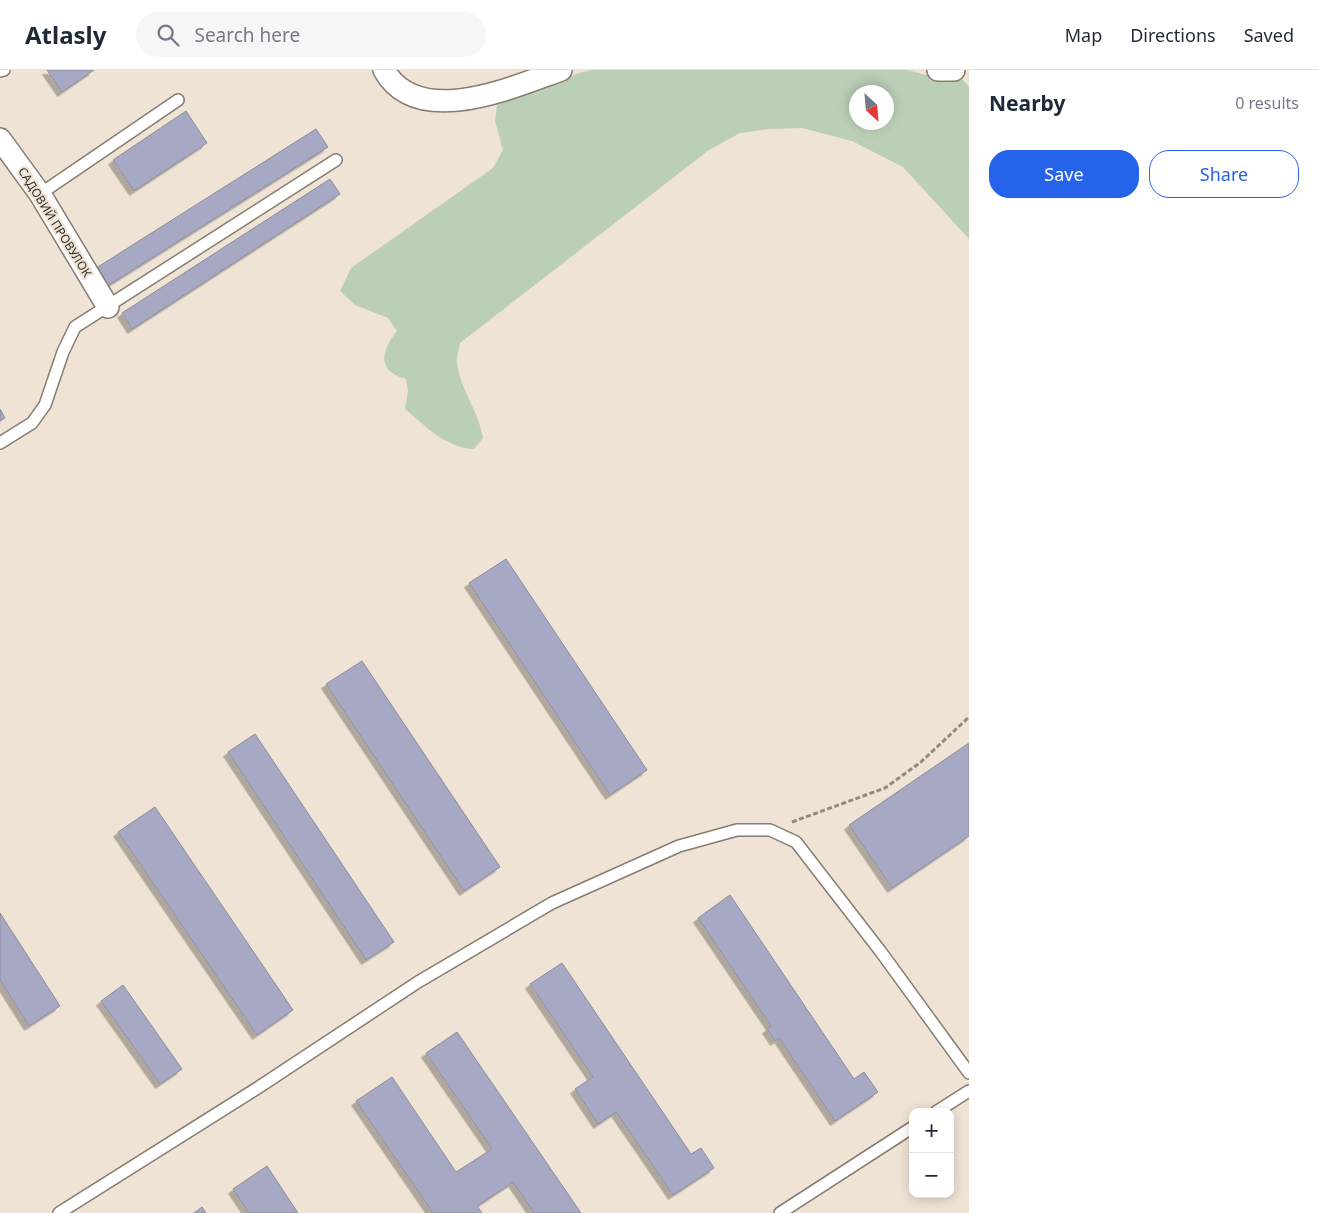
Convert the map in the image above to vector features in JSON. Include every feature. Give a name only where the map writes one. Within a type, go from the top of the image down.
[{"type":"street","points":[[384,70],[396,86],[419,98],[457,101],[492,94],[561,70]]},
{"type":"street","points":[[938,70],[954,70]]},
{"type":"street","points":[[963,70],[969,77]]},
{"type":"street","name":"САДОВИЙ ПРОВУЛОК","points":[[0,139],[40,194],[108,307]]},
{"type":"lane","points":[[40,194],[178,100]]},
{"type":"lane","points":[[0,443],[32,423],[45,405],[63,352],[75,327],[336,160]]},
{"type":"lane","points":[[59,1213],[259,1088],[418,982],[552,903],[679,846],[737,830],[770,830],[796,842],[881,952],[969,1073]]},
{"type":"lane","points":[[942,1108],[969,1091]]},
{"type":"lane","points":[[780,1213],[909,1130]]},
{"type":"path","points":[[770,830],[885,788],[921,762],[969,717]]},
{"type":"green space","points":[[592,70],[907,70],[930,76],[961,78],[969,87],[969,239],[903,167],[852,141],[802,128],[769,129],[740,133],[709,150],[460,343],[457,356],[459,373],[478,419],[483,438],[474,449],[464,448],[446,441],[428,429],[405,409],[408,391],[406,379],[390,371],[384,360],[387,346],[397,331],[388,318],[355,305],[340,291],[351,268],[493,168],[503,150],[495,121],[497,105],[579,73]]},
{"type":"building","points":[[47,70],[94,70],[62,92]]},
{"type":"building","points":[[186,111],[207,143],[134,191],[113,160]]},
{"type":"building","points":[[316,129],[328,147],[104,288],[93,270]]},
{"type":"building","points":[[330,179],[340,194],[132,329],[122,313]]},
{"type":"building","points":[[0,409],[5,418],[0,421]]},
{"type":"building","points":[[506,559],[647,770],[610,795],[469,583]]},
{"type":"building","points":[[362,661],[500,867],[464,891],[326,684]]},
{"type":"building","points":[[255,734],[394,942],[366,960],[228,752]]},
{"type":"building","points":[[969,743],[969,836],[892,888],[849,825]]},
{"type":"building","points":[[155,807],[293,1010],[257,1035],[118,832]]},
{"type":"building","points":[[730,895],[854,1079],[864,1072],[878,1092],[835,1121],[779,1038],[775,1041],[767,1029],[771,1026],[698,918]]},
{"type":"building","points":[[0,913],[60,1006],[29,1026],[0,980]]},
{"type":"building","points":[[562,963],[691,1154],[701,1148],[714,1168],[673,1195],[616,1112],[598,1124],[575,1089],[593,1077],[530,984]]},
{"type":"building","points":[[123,985],[182,1069],[160,1084],[101,1001]]},
{"type":"building","points":[[457,1032],[581,1213],[534,1213],[513,1182],[477,1206],[482,1213],[433,1213],[356,1101],[392,1077],[456,1172],[492,1149],[426,1053]]},
{"type":"building","points":[[267,1166],[298,1213],[249,1213],[233,1189]]},
{"type":"building","points":[[202,1207],[206,1213],[194,1213]]}]
